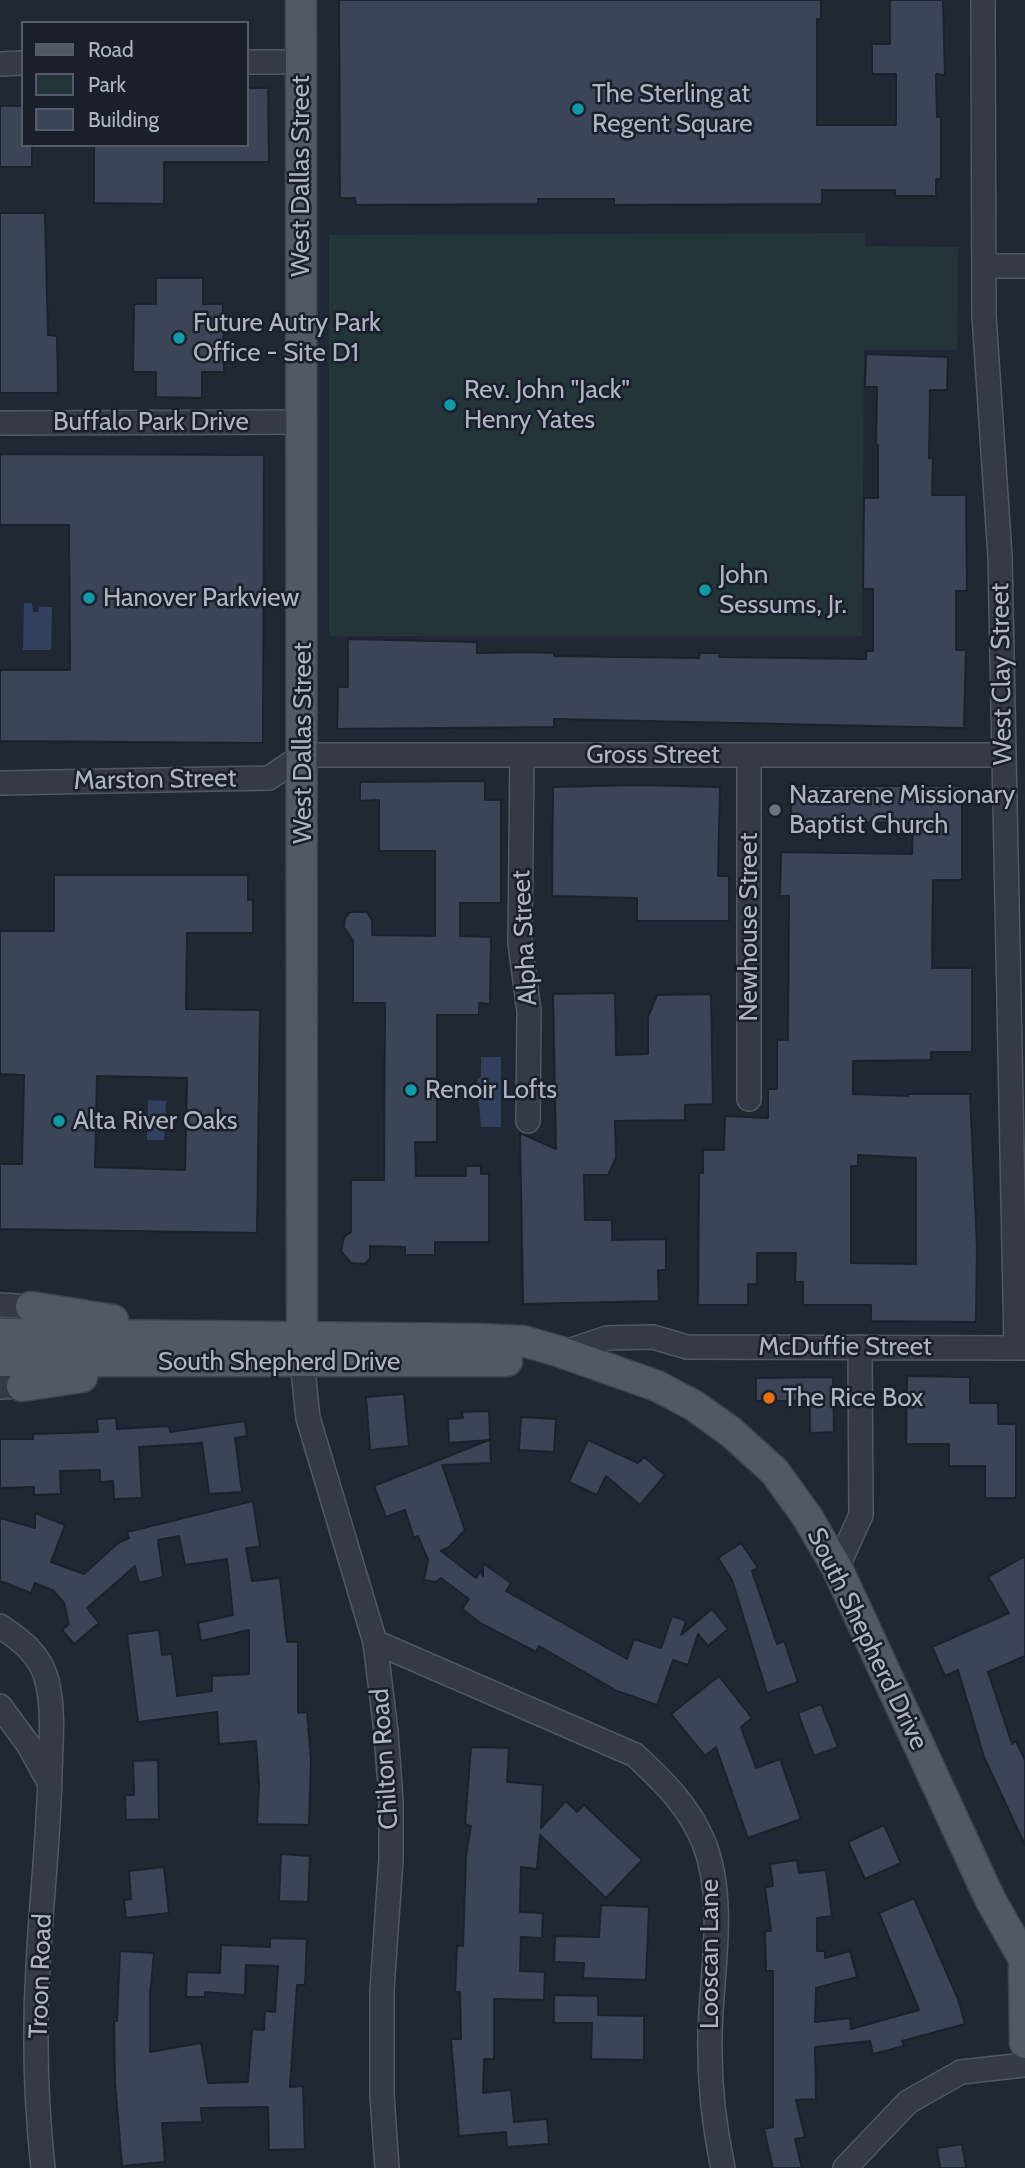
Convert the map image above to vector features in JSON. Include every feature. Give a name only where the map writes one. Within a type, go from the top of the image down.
[{"type":"main road","name":"West Dallas Street","points":[[301,0],[301,1349]]},
{"type":"main road","points":[[31,1307],[206,1336]]},
{"type":"main road","name":"South Shepherd Drive","points":[[0,1334],[206,1336],[301,1349],[521,1361],[560,1352],[657,1386],[693,1405],[731,1432],[775,1472],[808,1518],[836,1568],[990,1899],[1025,1960]]},
{"type":"main road","name":"South Shepherd Drive","points":[[0,1361],[144,1362],[301,1349]]},
{"type":"main road","points":[[11,1386],[86,1376],[144,1362]]},
{"type":"main road","points":[[1025,1960],[1025,2043]]},
{"type":"street","name":"West Clay Street","points":[[984,0],[984,315],[1000,557],[1020,1348]]},
{"type":"street","points":[[248,62],[301,62]]},
{"type":"street","points":[[0,64],[21,64]]},
{"type":"street","points":[[984,266],[1025,266]]},
{"type":"street","name":"Buffalo Park Drive","points":[[0,423],[301,422]]},
{"type":"street","name":"Gross Street","points":[[303,755],[1003,755]]},
{"type":"street","name":"Marston Street","points":[[0,783],[269,778],[303,755]]},
{"type":"street","name":"Alpha Street","points":[[522,755],[520,943],[529,1011],[528,1121]]},
{"type":"street","name":"Newhouse Street","points":[[749,1099],[750,755]]},
{"type":"street","points":[[0,1305],[31,1307]]},
{"type":"street","name":"McDuffie Street","points":[[560,1352],[607,1338],[653,1337],[687,1347],[1020,1348]]},
{"type":"street","points":[[836,1568],[861,1515],[860,1347]]},
{"type":"street","name":"Chilton Road","points":[[301,1349],[308,1418],[375,1642],[391,1801],[382,1990],[382,2095],[387,2168]]},
{"type":"street","name":"Troon Road","points":[[0,1626],[25,1643],[40,1662],[47,1679],[52,1720],[38,1968],[39,2130],[43,2168]]},
{"type":"street","name":"Looscan Lane","points":[[375,1642],[635,1755],[664,1781],[688,1811],[704,1844],[714,1884],[710,2038],[723,2168]]},
{"type":"street","points":[[0,1706],[28,1744],[50,1785]]},
{"type":"street","points":[[845,2168],[908,2102],[961,2072],[1025,2065]]},
{"type":"green space","points":[[865,233],[865,246],[958,247],[957,350],[864,350],[862,636],[329,636],[329,235]]},
{"type":"water","points":[[24,603],[32,603],[33,612],[38,612],[39,607],[52,607],[51,650],[23,650]]},
{"type":"water","points":[[481,1057],[501,1057],[501,1127],[481,1127],[477,1079],[481,1077]]},
{"type":"water","points":[[148,1100],[166,1101],[164,1140],[147,1140]]},
{"type":"building","name":"The Sterling at Regent Square","points":[[339,0],[821,0],[821,19],[817,19],[817,125],[896,125],[896,74],[872,74],[872,44],[890,44],[890,0],[943,0],[945,75],[936,74],[937,117],[941,117],[941,179],[936,179],[936,196],[895,196],[895,190],[822,190],[822,204],[614,205],[614,199],[538,199],[538,204],[356,205],[355,198],[340,198]]},
{"type":"building","points":[[248,88],[268,88],[269,162],[164,162],[164,204],[94,203],[94,147],[248,147]]},
{"type":"building","points":[[0,106],[21,106],[21,147],[32,147],[32,167],[0,167]]},
{"type":"building","points":[[0,213],[45,213],[48,335],[57,336],[58,393],[0,393]]},
{"type":"building","name":"Future Autry Park Office - Site D1","points":[[156,278],[203,278],[203,304],[223,304],[224,372],[202,372],[202,398],[156,397],[156,372],[133,372],[134,304],[156,304]]},
{"type":"building","points":[[866,354],[948,357],[947,390],[930,390],[929,458],[933,458],[932,495],[966,495],[967,591],[956,591],[956,650],[966,650],[964,728],[554,719],[554,727],[337,729],[338,687],[348,687],[348,639],[477,642],[477,653],[531,652],[554,653],[554,656],[699,658],[700,653],[720,653],[719,657],[866,659],[866,651],[873,651],[873,589],[863,589],[864,498],[878,498],[878,445],[877,387],[865,387]]},
{"type":"building","name":"Hanover Parkview","points":[[0,454],[264,455],[263,743],[0,741],[0,670],[70,670],[69,525],[0,525]]},
{"type":"building","name":"Renoir Lofts","points":[[485,781],[485,800],[501,800],[501,903],[460,903],[460,936],[491,937],[490,1004],[479,1003],[479,1015],[437,1015],[437,1142],[415,1142],[416,1176],[466,1176],[466,1166],[481,1166],[481,1174],[489,1174],[489,1242],[435,1242],[435,1255],[405,1255],[405,1247],[370,1246],[370,1258],[365,1264],[351,1263],[341,1251],[344,1237],[351,1232],[351,1180],[384,1180],[385,1003],[353,1003],[353,941],[344,927],[345,918],[350,912],[367,912],[372,920],[372,935],[435,936],[435,851],[379,851],[379,800],[360,801],[360,782]]},
{"type":"building","points":[[791,786],[962,786],[962,880],[933,880],[932,968],[972,968],[972,1052],[931,1052],[931,1060],[853,1061],[853,1094],[970,1094],[977,1247],[976,1322],[871,1321],[871,1305],[803,1305],[803,1282],[795,1282],[796,1253],[757,1253],[757,1284],[748,1284],[748,1305],[698,1305],[699,1173],[703,1173],[703,1150],[724,1150],[725,1116],[768,1118],[768,1089],[777,1089],[777,1040],[788,1040],[789,896],[780,896],[781,852],[912,854],[913,823],[791,821]],"holes":[[[858,1155],[916,1158],[916,1264],[851,1263],[851,1166],[858,1166]]]},
{"type":"building","points":[[553,787],[720,787],[718,876],[729,876],[729,921],[637,921],[637,898],[552,896]]},
{"type":"building","name":"Alta River Oaks","points":[[54,875],[248,875],[248,900],[253,900],[253,933],[187,933],[186,1009],[260,1010],[257,1233],[0,1229],[0,1164],[22,1164],[24,1075],[0,1074],[0,931],[54,931]],"holes":[[[97,1076],[187,1078],[185,1170],[95,1167]]]},
{"type":"building","points":[[615,993],[616,1055],[648,1054],[648,1017],[657,995],[711,994],[713,1104],[685,1105],[685,1120],[615,1121],[616,1158],[608,1175],[584,1175],[585,1220],[612,1220],[612,1240],[666,1239],[666,1270],[658,1270],[659,1301],[523,1304],[520,1133],[556,1149],[553,994]]},
{"type":"building","points":[[907,1376],[970,1377],[970,1403],[998,1403],[998,1424],[1016,1424],[1016,1498],[985,1498],[985,1466],[949,1466],[949,1444],[906,1444]]},
{"type":"building","points":[[833,1377],[834,1432],[810,1433],[810,1401],[756,1401],[756,1378]]},
{"type":"building","points":[[404,1394],[409,1446],[370,1450],[366,1397]]},
{"type":"building","points":[[489,1411],[491,1463],[442,1465],[465,1530],[449,1547],[441,1551],[476,1578],[481,1571],[483,1576],[483,1563],[511,1583],[506,1591],[627,1659],[634,1639],[661,1648],[672,1616],[686,1621],[681,1635],[712,1609],[728,1629],[708,1646],[698,1634],[688,1665],[673,1660],[657,1705],[617,1691],[539,1646],[536,1652],[482,1624],[462,1609],[469,1599],[441,1578],[436,1582],[424,1580],[428,1560],[418,1536],[414,1538],[405,1510],[386,1517],[374,1486],[489,1440],[449,1443],[448,1419],[463,1418],[462,1412]]},
{"type":"building","points":[[521,1417],[556,1419],[554,1452],[519,1450]]},
{"type":"building","points":[[116,1418],[117,1429],[169,1426],[170,1432],[245,1421],[247,1436],[235,1438],[242,1492],[209,1494],[202,1443],[139,1447],[142,1498],[114,1499],[113,1481],[100,1482],[100,1470],[60,1471],[61,1494],[34,1495],[34,1487],[0,1488],[0,1439],[33,1439],[33,1434],[98,1432],[97,1419]]},
{"type":"building","points":[[588,1440],[638,1463],[644,1457],[665,1475],[640,1505],[606,1476],[597,1495],[569,1482]]},
{"type":"building","points":[[253,1501],[260,1547],[246,1548],[252,1581],[280,1578],[287,1642],[298,1642],[298,1713],[307,1712],[311,1759],[309,1825],[257,1824],[259,1785],[256,1741],[219,1744],[217,1712],[138,1722],[127,1634],[159,1630],[162,1655],[172,1654],[177,1696],[212,1691],[212,1676],[249,1674],[249,1630],[201,1641],[198,1623],[233,1615],[227,1559],[185,1565],[179,1536],[158,1540],[163,1577],[139,1583],[135,1566],[87,1608],[99,1623],[74,1644],[62,1630],[69,1624],[64,1603],[54,1591],[35,1583],[31,1593],[0,1581],[0,1518],[35,1528],[35,1513],[65,1525],[51,1562],[84,1574],[118,1543],[129,1538],[127,1532]]},
{"type":"building","points":[[741,1543],[758,1568],[752,1571],[777,1644],[784,1641],[798,1682],[767,1693],[732,1580],[718,1558]]},
{"type":"building","points":[[1025,1556],[1025,1656],[988,1672],[1012,1744],[1016,1741],[1025,1760],[1025,1845],[984,1757],[958,1670],[945,1676],[932,1647],[1009,1613],[988,1577]]},
{"type":"building","points":[[719,1676],[752,1718],[741,1727],[756,1768],[780,1759],[801,1819],[748,1838],[716,1747],[705,1756],[671,1714]]},
{"type":"building","points":[[821,1704],[838,1747],[814,1756],[798,1713]]},
{"type":"building","points":[[471,1747],[509,1748],[507,1782],[543,1785],[541,1828],[566,1801],[577,1812],[584,1805],[642,1860],[606,1898],[540,1835],[537,1869],[521,1867],[520,1912],[543,1913],[542,1938],[521,1937],[520,1971],[545,1972],[544,2000],[494,1999],[494,2059],[484,2059],[483,2093],[511,2090],[514,2122],[547,2119],[549,2144],[507,2147],[506,2132],[459,2136],[451,2039],[461,2039],[460,1992],[455,1992],[457,1946],[463,1946],[466,1856],[471,1826],[465,1824]]},
{"type":"building","points":[[158,1760],[159,1819],[126,1820],[125,1795],[134,1795],[133,1761]]},
{"type":"building","points":[[884,1825],[901,1863],[865,1879],[848,1842]]},
{"type":"building","points":[[281,1854],[310,1856],[308,1902],[279,1901]]},
{"type":"building","points":[[797,1860],[799,1873],[826,1870],[832,1916],[817,1918],[817,1951],[825,1951],[825,1958],[850,1951],[857,1977],[816,1988],[815,2022],[850,2018],[851,2029],[919,2010],[879,1913],[914,1898],[958,1999],[965,2024],[902,2041],[904,2046],[873,2054],[870,2041],[815,2047],[816,2099],[796,2100],[805,2137],[795,2139],[802,2168],[773,2168],[764,2129],[773,2127],[773,1971],[766,1971],[765,1931],[771,1931],[765,1887],[773,1886],[770,1864]]},
{"type":"building","points":[[164,1867],[169,1913],[126,1918],[124,1900],[131,1899],[129,1871]]},
{"type":"building","points":[[601,1905],[649,1907],[646,1980],[583,1978],[584,1963],[554,1962],[555,1936],[599,1937]]},
{"type":"building","points":[[270,1938],[307,1939],[305,1985],[297,1985],[290,2087],[303,2086],[305,2149],[269,2150],[268,2107],[201,2108],[202,2122],[162,2123],[165,2162],[122,2166],[115,2082],[114,2021],[117,2021],[120,1951],[154,1953],[150,1996],[150,2052],[201,2043],[208,2083],[248,2082],[252,2029],[264,2030],[265,2011],[275,2012],[278,1966],[246,1965],[245,1995],[205,1992],[205,1997],[186,1997],[187,1972],[220,1973],[221,1945],[270,1947]]},
{"type":"building","points":[[554,1995],[598,1996],[598,2015],[644,2016],[644,2060],[591,2059],[592,2023],[554,2023]]},
{"type":"building","points":[[962,2144],[966,2168],[940,2168],[937,2148]]},
{"type":"place","name":"The Sterling at Regent Square","points":[[578,109]]},
{"type":"place","name":"Future Autry Park Office - Site D1","points":[[179,338]]},
{"type":"place","name":"Rev. John \"Jack\" Henry Yates","points":[[450,405]]},
{"type":"place","name":"John Sessums, Jr.","points":[[705,590]]},
{"type":"place","name":"Hanover Parkview","points":[[89,598]]},
{"type":"place","name":"Nazarene Missionary Baptist Church","points":[[775,810]]},
{"type":"place","name":"Renoir Lofts","points":[[411,1090]]},
{"type":"place","name":"Alta River Oaks","points":[[59,1121]]},
{"type":"place","name":"The Rice Box","points":[[769,1398]]}]
